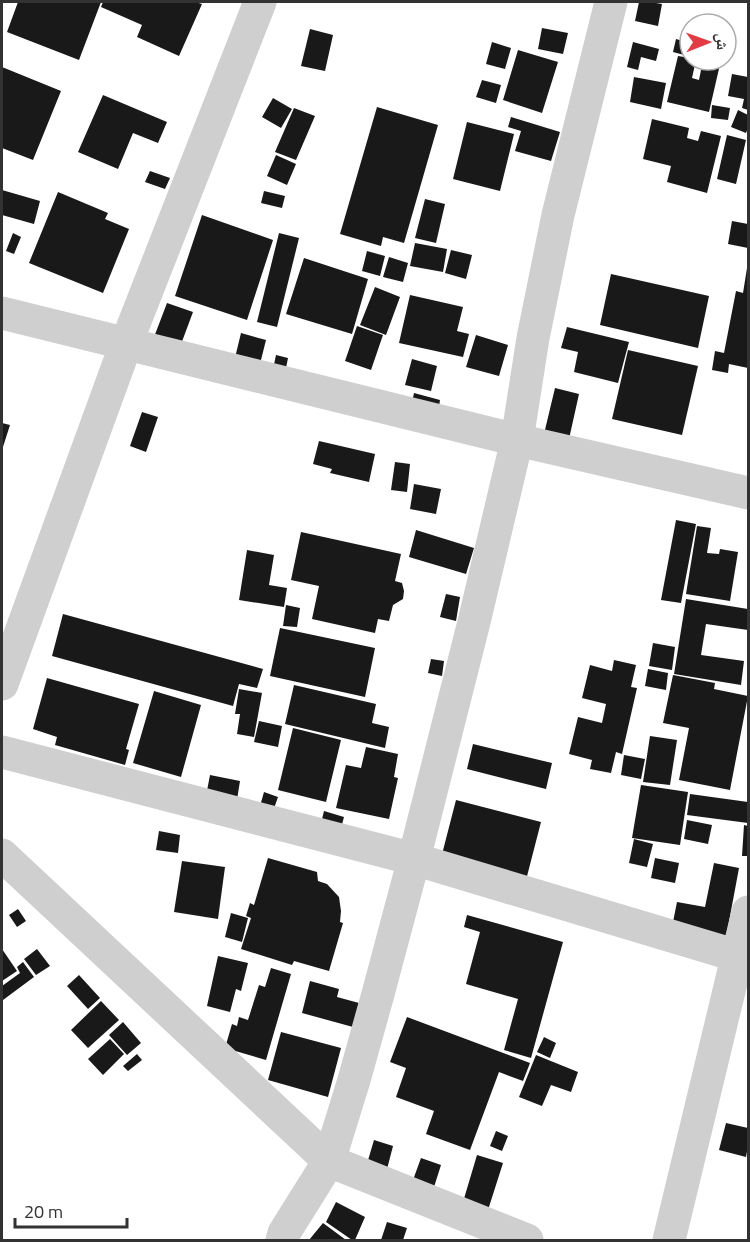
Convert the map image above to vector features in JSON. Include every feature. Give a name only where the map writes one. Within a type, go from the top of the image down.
[{"type":"street","points":[[2,684],[126,344],[260,2]]},
{"type":"street","points":[[282,1240],[284,1233],[329,1161],[354,1080],[414,859],[517,440],[532,338],[556,226],[611,2]]},
{"type":"street","points":[[2,314],[517,440],[748,493]]},
{"type":"street","points":[[2,752],[414,859],[743,957]]},
{"type":"street","points":[[2,855],[329,1161],[527,1240]]},
{"type":"street","points":[[669,1240],[743,957],[748,912]]},
{"type":"building","points":[[18,2],[101,2],[79,60],[7,32]]},
{"type":"building","points":[[103,2],[195,2],[202,4],[179,56],[137,37],[142,25],[101,7]]},
{"type":"building","points":[[639,2],[662,4],[658,26],[635,21]]},
{"type":"building","points":[[542,28],[568,33],[563,54],[538,49]]},
{"type":"building","points":[[310,29],[333,35],[325,71],[301,66]]},
{"type":"building","points":[[676,39],[678,40],[678,53],[673,52]]},
{"type":"building","points":[[492,42],[511,48],[505,69],[486,64]]},
{"type":"building","points":[[633,42],[659,49],[656,61],[641,57],[638,70],[627,67]]},
{"type":"building","points":[[518,50],[558,62],[542,113],[503,100]]},
{"type":"building","points":[[678,56],[678,72],[693,72],[692,78],[699,80],[701,72],[718,72],[709,112],[667,102]]},
{"type":"building","points":[[2,67],[61,91],[33,160],[2,148]]},
{"type":"building","points":[[732,74],[748,77],[748,110],[742,108],[744,99],[728,96]]},
{"type":"building","points":[[634,77],[666,83],[661,109],[630,102]]},
{"type":"building","points":[[482,80],[501,85],[496,103],[476,97]]},
{"type":"building","points":[[103,95],[167,122],[158,143],[133,133],[118,169],[78,152]]},
{"type":"building","points":[[273,98],[292,109],[281,128],[262,117]]},
{"type":"building","points":[[712,105],[730,108],[728,120],[711,118]]},
{"type":"building","points":[[377,107],[438,125],[404,243],[383,237],[381,246],[340,234]]},
{"type":"building","points":[[294,108],[315,116],[296,160],[275,152]]},
{"type":"building","points":[[738,110],[748,115],[746,133],[731,127]]},
{"type":"building","points":[[511,117],[560,132],[551,161],[515,151],[521,131],[508,127]]},
{"type":"building","points":[[652,119],[689,128],[687,138],[698,141],[701,131],[721,136],[707,193],[667,182],[671,166],[643,159]]},
{"type":"building","points":[[467,122],[514,134],[500,191],[453,179]]},
{"type":"building","points":[[727,135],[746,140],[736,184],[717,179]]},
{"type":"building","points":[[276,155],[296,164],[287,185],[267,176]]},
{"type":"building","points":[[150,171],[170,178],[165,189],[145,182]]},
{"type":"building","points":[[2,190],[40,201],[34,224],[2,215]]},
{"type":"building","points":[[264,191],[285,196],[282,208],[261,203]]},
{"type":"building","points":[[58,192],[108,213],[105,219],[129,229],[103,293],[29,263]]},
{"type":"building","points":[[425,199],[445,204],[436,243],[415,238]]},
{"type":"building","points":[[202,215],[273,240],[247,320],[175,296]]},
{"type":"building","points":[[732,221],[748,224],[748,248],[728,244]]},
{"type":"building","points":[[13,233],[21,237],[14,254],[6,251]]},
{"type":"building","points":[[279,233],[299,238],[277,327],[257,322]]},
{"type":"building","points":[[415,243],[447,249],[443,272],[410,266]]},
{"type":"building","points":[[451,250],[472,255],[466,279],[445,273]]},
{"type":"building","points":[[367,251],[385,256],[380,276],[362,271]]},
{"type":"building","points":[[389,257],[408,263],[403,282],[383,277]]},
{"type":"building","points":[[304,258],[368,279],[352,334],[286,314]]},
{"type":"building","points":[[747,268],[748,368],[729,364],[728,373],[712,370],[715,351],[724,353],[736,291],[743,293]]},
{"type":"building","points":[[611,274],[709,296],[698,348],[600,325]]},
{"type":"building","points":[[375,287],[400,297],[386,335],[360,325]]},
{"type":"building","points":[[410,295],[463,307],[457,331],[469,334],[463,357],[399,343]]},
{"type":"building","points":[[167,303],[193,312],[177,355],[151,345]]},
{"type":"building","points":[[357,326],[383,335],[371,370],[345,361]]},
{"type":"building","points":[[567,327],[629,342],[618,383],[574,372],[578,352],[561,348]]},
{"type":"building","points":[[241,333],[266,340],[258,372],[233,366]]},
{"type":"building","points":[[476,335],[508,345],[499,376],[466,367]]},
{"type":"building","points":[[628,350],[698,366],[682,435],[612,419]]},
{"type":"building","points":[[276,355],[288,358],[284,378],[272,374]]},
{"type":"building","points":[[412,359],[437,366],[431,391],[405,385]]},
{"type":"building","points":[[555,388],[579,394],[569,439],[544,434]]},
{"type":"building","points":[[414,393],[440,400],[438,413],[411,407]]},
{"type":"building","points":[[142,412],[158,417],[146,452],[130,446]]},
{"type":"building","points":[[2,423],[10,425],[2,450]]},
{"type":"building","points":[[319,441],[375,454],[369,482],[330,473],[332,469],[313,464]]},
{"type":"building","points":[[395,462],[410,464],[407,492],[391,490]]},
{"type":"building","points":[[414,484],[441,489],[436,514],[410,509]]},
{"type":"building","points":[[676,520],[696,524],[681,603],[661,600]]},
{"type":"building","points":[[697,526],[711,528],[707,553],[719,554],[720,549],[738,552],[730,601],[686,594]]},
{"type":"building","points":[[416,530],[474,548],[466,574],[409,557]]},
{"type":"building","points":[[301,532],[401,554],[395,581],[402,583],[403,599],[393,605],[389,621],[378,619],[375,633],[312,619],[319,586],[291,580]]},
{"type":"building","points":[[247,550],[274,555],[269,585],[287,588],[284,607],[239,600]]},
{"type":"building","points":[[446,594],[460,597],[456,621],[440,617]]},
{"type":"building","points":[[686,599],[748,609],[748,630],[706,624],[701,655],[744,661],[741,685],[674,674]]},
{"type":"building","points":[[286,605],[300,608],[297,627],[283,626]]},
{"type":"building","points":[[63,614],[263,669],[257,688],[239,684],[233,706],[52,656]]},
{"type":"building","points":[[280,628],[375,648],[365,697],[270,676]]},
{"type":"building","points":[[653,643],[675,647],[672,670],[649,666]]},
{"type":"building","points":[[431,659],[444,661],[442,676],[428,673]]},
{"type":"building","points":[[614,660],[636,665],[631,687],[637,688],[622,754],[616,752],[611,773],[590,769],[592,760],[569,754],[578,717],[602,723],[606,704],[582,698],[590,665],[612,671]]},
{"type":"building","points":[[648,669],[668,673],[666,690],[645,686]]},
{"type":"building","points":[[673,675],[715,683],[714,689],[748,696],[730,790],[679,780],[689,728],[663,723]]},
{"type":"building","points":[[47,678],[139,704],[126,749],[129,750],[125,765],[55,745],[57,737],[33,729]]},
{"type":"building","points":[[294,685],[376,704],[372,723],[389,727],[385,748],[285,724]]},
{"type":"building","points":[[239,689],[262,693],[254,737],[237,734],[240,714],[235,714]]},
{"type":"building","points":[[154,691],[201,705],[181,777],[133,763]]},
{"type":"building","points":[[259,721],[282,726],[278,747],[254,742]]},
{"type":"building","points":[[293,728],[341,740],[326,802],[278,790]]},
{"type":"building","points":[[650,736],[677,740],[670,785],[643,782]]},
{"type":"building","points":[[473,744],[552,763],[546,789],[467,769]]},
{"type":"building","points":[[366,747],[398,754],[394,777],[398,778],[389,819],[336,808],[346,765],[361,768]]},
{"type":"building","points":[[624,755],[645,759],[641,779],[621,775]]},
{"type":"building","points":[[210,775],[240,781],[236,806],[205,801]]},
{"type":"building","points":[[641,785],[688,792],[680,845],[632,838]]},
{"type":"building","points":[[264,792],[278,797],[271,817],[258,813]]},
{"type":"building","points":[[690,794],[748,802],[748,823],[687,815]]},
{"type":"building","points":[[456,800],[541,822],[525,884],[440,862]]},
{"type":"building","points":[[324,811],[344,817],[340,832],[320,827]]},
{"type":"building","points":[[687,820],[712,825],[708,844],[684,839]]},
{"type":"building","points":[[744,825],[748,826],[748,856],[742,856]]},
{"type":"building","points":[[159,831],[180,835],[178,853],[156,850]]},
{"type":"building","points":[[634,839],[653,844],[647,867],[629,863]]},
{"type":"building","points":[[268,858],[317,872],[318,881],[327,884],[339,897],[340,922],[343,923],[329,971],[294,961],[292,965],[241,949],[251,918],[246,916],[250,903],[254,905]]},
{"type":"building","points":[[655,858],[679,863],[675,883],[651,878]]},
{"type":"building","points":[[182,861],[225,867],[218,919],[174,912]]},
{"type":"building","points":[[714,863],[739,868],[725,943],[671,932],[677,902],[705,907]]},
{"type":"building","points":[[18,909],[26,921],[17,927],[9,915]]},
{"type":"building","points":[[231,913],[248,918],[242,942],[225,937]]},
{"type":"building","points":[[467,915],[563,942],[531,1058],[504,1050],[518,999],[466,984],[480,932],[464,927]]},
{"type":"building","points":[[2,949],[17,971],[2,981]]},
{"type":"building","points":[[37,949],[50,966],[36,975],[24,959]]},
{"type":"building","points":[[218,956],[248,963],[241,991],[236,989],[230,1012],[207,1006]]},
{"type":"building","points":[[23,962],[34,977],[3,1000],[2,986],[20,973],[17,967]]},
{"type":"building","points":[[271,968],[291,974],[266,1060],[225,1048],[232,1024],[237,1026],[239,1017],[248,1020],[259,985],[265,987]]},
{"type":"building","points":[[79,975],[100,998],[88,1009],[67,986]]},
{"type":"building","points":[[310,981],[339,989],[337,997],[359,1003],[353,1027],[302,1013]]},
{"type":"building","points":[[101,1001],[119,1020],[88,1048],[71,1030]]},
{"type":"building","points":[[407,1017],[530,1063],[523,1081],[499,1072],[470,1150],[426,1134],[434,1111],[396,1097],[406,1068],[390,1062]]},
{"type":"building","points":[[123,1022],[141,1043],[127,1055],[109,1035]]},
{"type":"building","points":[[281,1032],[341,1048],[328,1097],[268,1080]]},
{"type":"building","points":[[544,1037],[556,1043],[550,1058],[537,1052]]},
{"type":"building","points":[[110,1039],[124,1054],[103,1075],[88,1059]]},
{"type":"building","points":[[137,1054],[142,1060],[128,1071],[123,1066]]},
{"type":"building","points":[[536,1055],[578,1072],[571,1092],[551,1085],[542,1106],[519,1097]]},
{"type":"building","points":[[726,1123],[748,1128],[746,1157],[719,1150]]},
{"type":"building","points":[[496,1131],[508,1136],[502,1151],[490,1146]]},
{"type":"building","points":[[374,1140],[393,1146],[386,1173],[366,1167]]},
{"type":"building","points":[[477,1155],[503,1163],[488,1210],[463,1202]]},
{"type":"building","points":[[421,1158],[441,1165],[434,1187],[413,1180]]},
{"type":"building","points":[[336,1202],[365,1217],[355,1240],[326,1222]]},
{"type":"building","points":[[387,1222],[407,1228],[403,1240],[381,1240]]},
{"type":"building","points":[[323,1223],[346,1240],[309,1240]]}]
